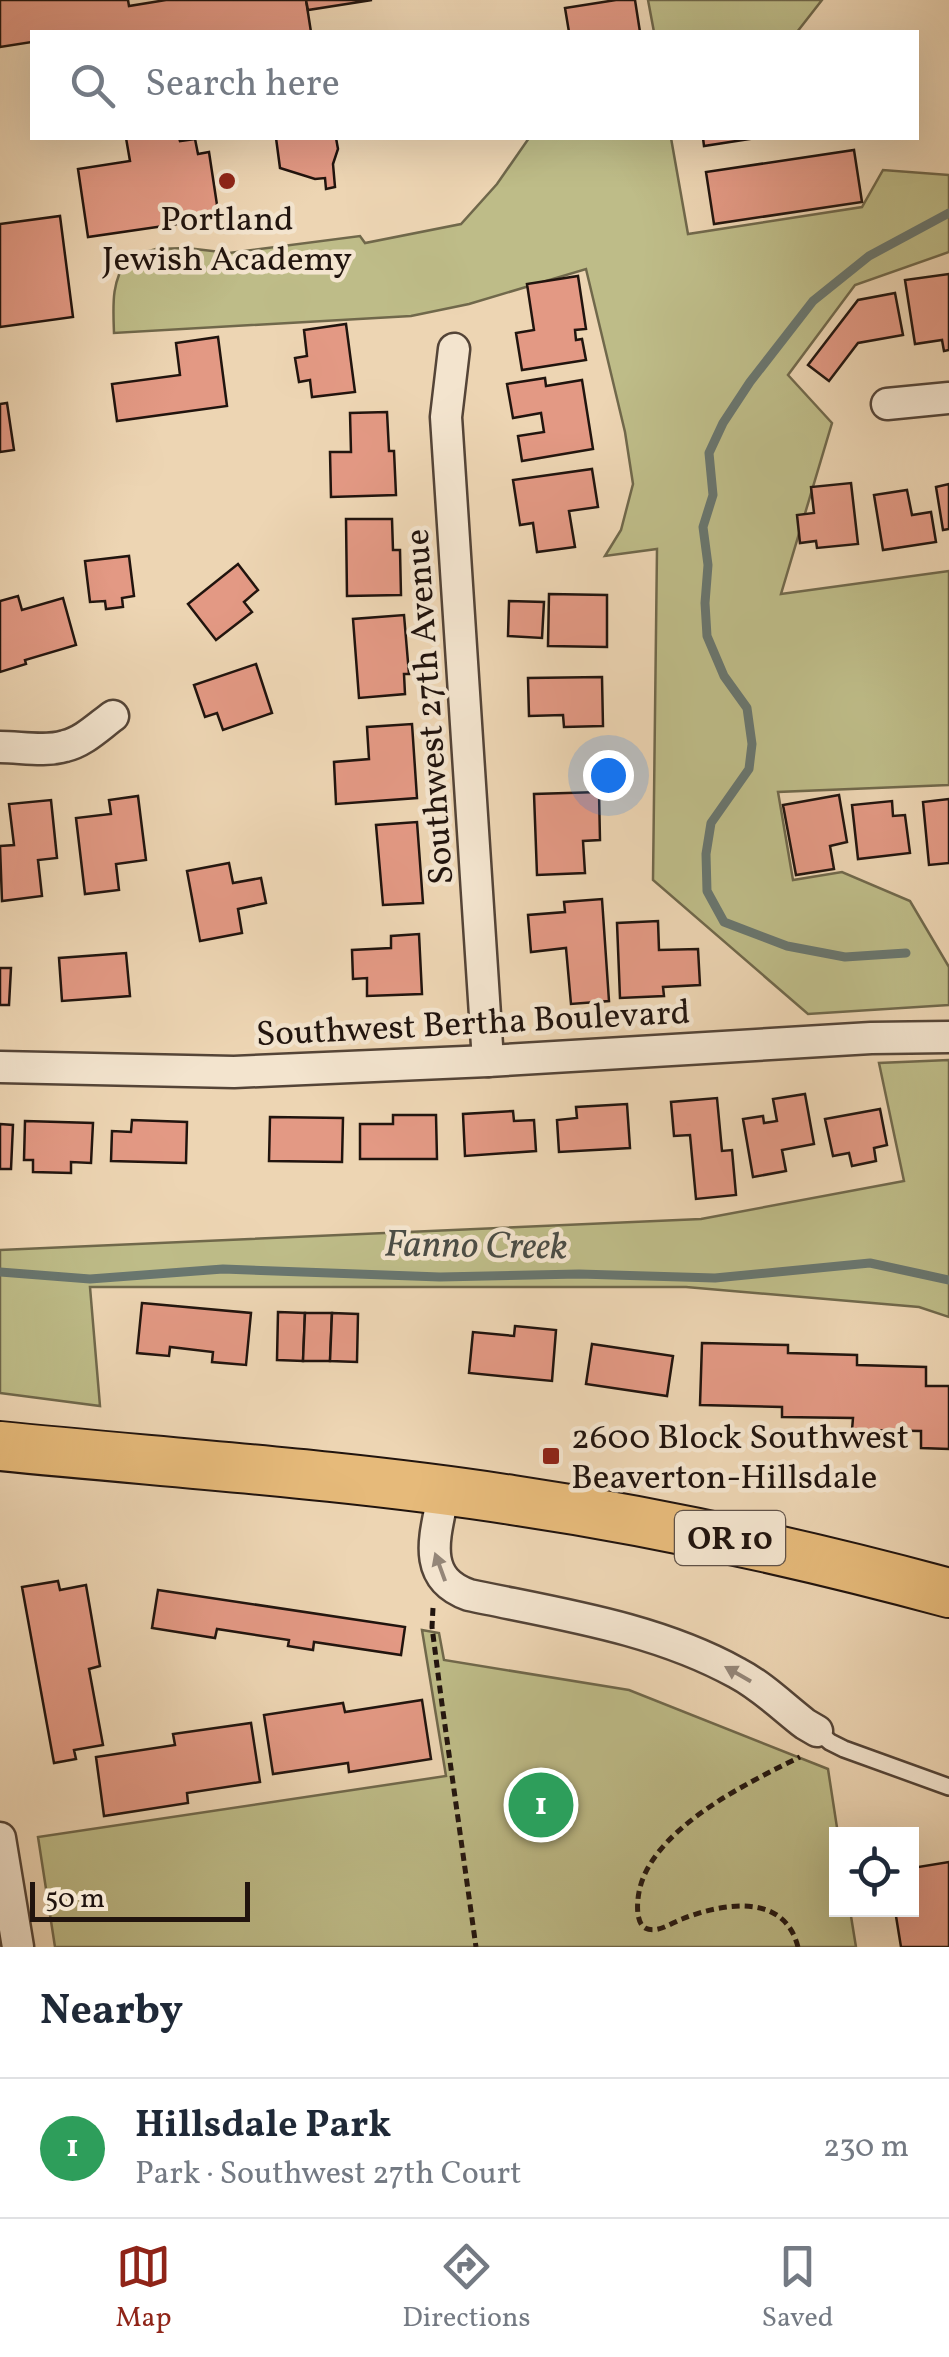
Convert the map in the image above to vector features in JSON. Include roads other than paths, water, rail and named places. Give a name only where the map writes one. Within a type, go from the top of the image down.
[{"type":"main road","name":"OR 10","points":[[0,1446],[444,1491],[578,1510],[692,1530],[949,1593]]},
{"type":"street","name":"Southwest 27th Avenue","points":[[454,349],[446,418],[488,1062]]},
{"type":"street","points":[[886,404],[949,398]]},
{"type":"street","points":[[0,746],[66,746],[113,716]]},
{"type":"street","name":"Southwest Bertha Boulevard","points":[[0,1066],[234,1072],[949,1037]]},
{"type":"street","points":[[444,1491],[434,1552],[442,1578],[452,1588],[676,1644],[741,1675],[823,1736]]},
{"type":"street","points":[[0,1838],[5,1893],[18,1947]]},
{"type":"lane","points":[[823,1736],[949,1788]]},
{"type":"waterway","points":[[906,953],[845,957],[787,946],[724,922],[707,891],[706,854],[711,823],[749,769],[752,744],[747,708],[724,676],[707,636],[708,565],[703,527],[713,495],[709,453],[723,423],[813,301],[869,256],[949,213]]},
{"type":"waterway","name":"Fanno Creek","points":[[0,1272],[90,1279],[223,1269],[440,1277],[579,1274],[715,1278],[870,1263],[949,1280]]},
{"type":"place","name":"Portland Jewish Academy","points":[[227,181]]},
{"type":"place","name":"2600 Block Southwest Beaverton-Hillsdale","points":[[551,1456]]},
{"type":"place","name":"Hillsdale Park","points":[[541,1805]]}]
